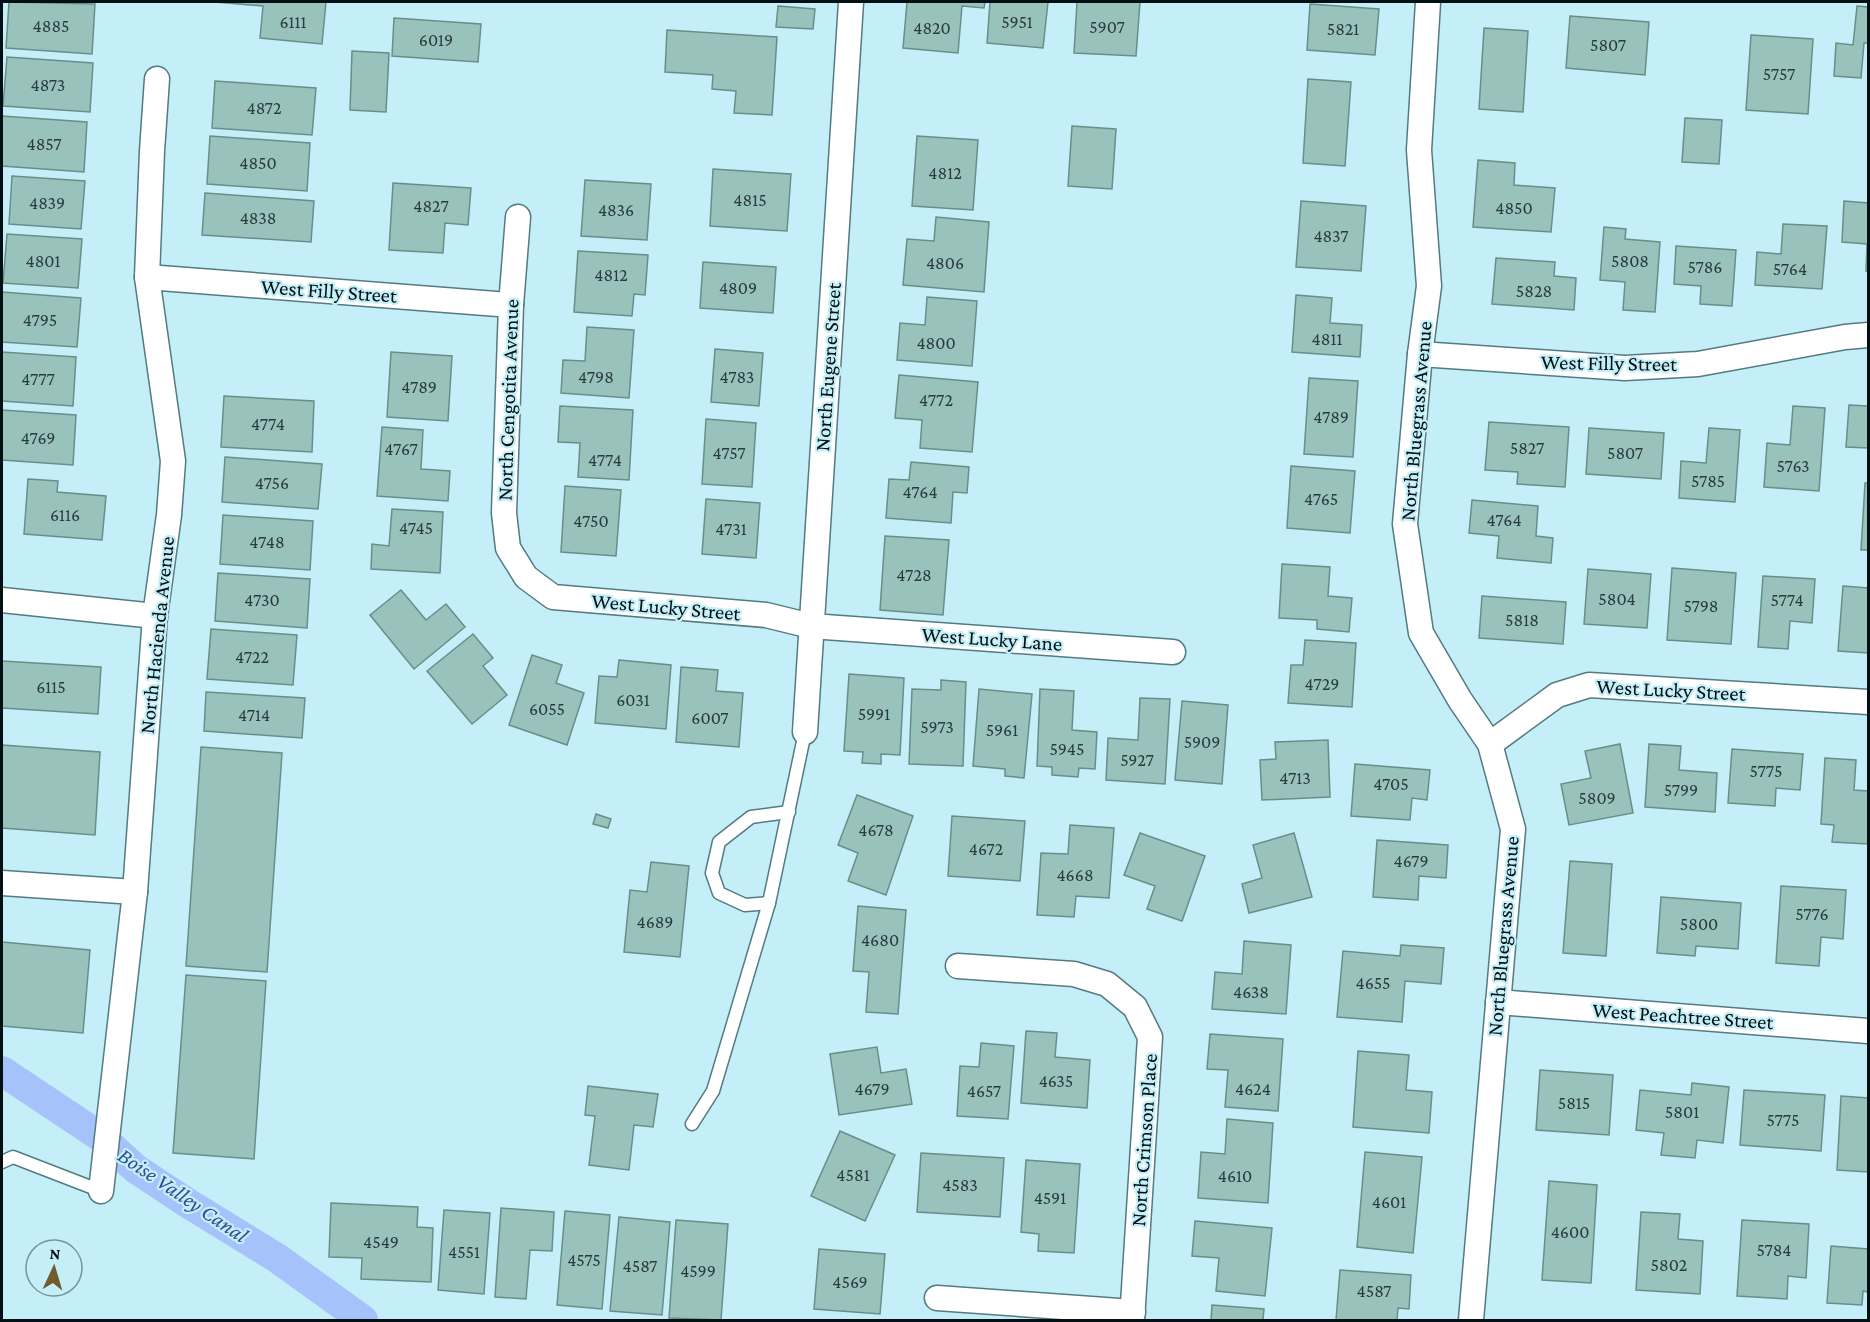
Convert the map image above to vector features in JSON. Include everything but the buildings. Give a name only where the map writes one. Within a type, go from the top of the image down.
[{"type":"street","name":"North Eugene Street","points":[[805,732],[851,2]]},
{"type":"street","name":"North Bluegrass Avenue","points":[[1428,2],[1419,150],[1429,286],[1420,354],[1405,524],[1421,633],[1460,700],[1490,744],[1513,829],[1471,1320]]},
{"type":"street","name":"North Hacienda Avenue","points":[[101,1191],[135,892],[155,616],[169,515],[173,460],[147,277],[157,79]]},
{"type":"street","name":"North Cengotita Avenue","points":[[518,217],[511,305],[504,513],[508,548],[526,577]]},
{"type":"street","name":"West Filly Street","points":[[147,277],[511,305]]},
{"type":"street","name":"West Filly Street","points":[[1420,354],[1625,368],[1698,364],[1845,337],[1869,335]]},
{"type":"street","name":"West Lucky Street","points":[[526,577],[553,597],[766,615],[811,626]]},
{"type":"street","points":[[2,600],[155,616]]},
{"type":"street","name":"West Lucky Lane","points":[[811,626],[1173,652]]},
{"type":"street","name":"West Lucky Street","points":[[1490,744],[1557,695],[1589,685],[1869,702]]},
{"type":"street","points":[[2,883],[135,892]]},
{"type":"street","name":"North Crimson Place","points":[[958,966],[1074,974],[1107,984],[1134,1006],[1150,1037],[1133,1316]]},
{"type":"street","name":"West Peachtree Street","points":[[1498,1002],[1869,1031]]},
{"type":"street","points":[[937,1298],[1133,1316]]},
{"type":"lane","points":[[692,1124],[713,1091],[769,903],[805,732]]},
{"type":"lane","points":[[769,903],[745,905],[719,893],[712,873],[719,842],[752,817],[789,812]]},
{"type":"lane","points":[[2,1162],[13,1157],[101,1191]]},
{"type":"waterway","name":"Boise Valley Canal","points":[[2,1071],[101,1137],[136,1169],[277,1258],[363,1320]]}]
